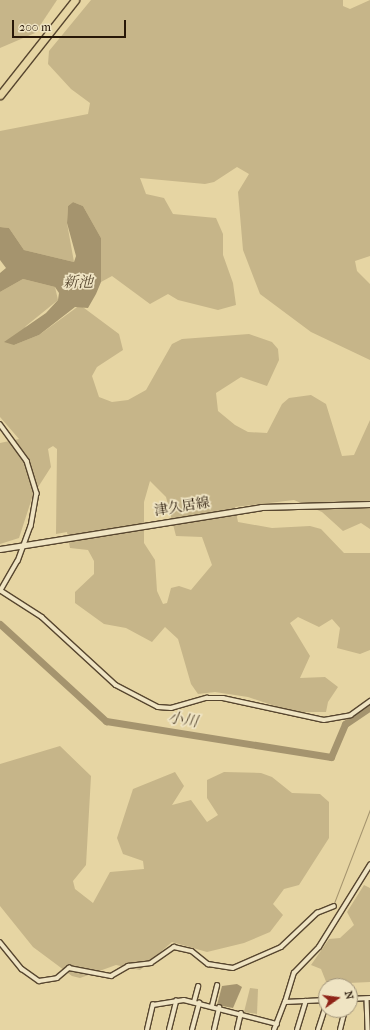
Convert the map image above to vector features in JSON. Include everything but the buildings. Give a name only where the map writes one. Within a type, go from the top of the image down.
[{"type":"highway","points":[[0,95],[75,0]]},
{"type":"main road","name":"津久居線","points":[[0,549],[261,507],[370,504]]},
{"type":"street","points":[[0,424],[27,461],[37,484],[35,510],[13,574],[0,590],[42,616],[116,685],[158,707],[171,708],[207,698],[223,698],[324,720],[351,716],[370,701]]},
{"type":"street","points":[[279,1030],[274,1029],[285,1002],[294,973],[316,952],[370,865]]},
{"type":"street","points":[[0,942],[22,969],[40,981],[57,978],[71,968],[111,976],[128,966],[151,963],[174,947],[192,951],[208,964],[233,968],[278,949],[317,913],[334,906]]},
{"type":"street","points":[[212,1006],[217,986]]},
{"type":"street","points":[[194,1002],[198,987]]},
{"type":"street","points":[[368,999],[368,1030]]},
{"type":"street","points":[[285,1002],[318,1000]]},
{"type":"street","points":[[147,1030],[153,1005],[176,1001],[199,1003],[241,1013],[277,1024]]},
{"type":"street","points":[[170,1030],[176,1001]]},
{"type":"street","points":[[297,1030],[306,1001]]},
{"type":"street","points":[[192,1030],[199,1003]]},
{"type":"street","points":[[214,1030],[220,1008]]},
{"type":"street","points":[[236,1030],[241,1013]]},
{"type":"street","points":[[318,1030],[322,1018]]},
{"type":"street","points":[[340,1030],[344,1018]]},
{"type":"shaded area","points":[[0,0],[57,0],[35,33],[0,48]]},
{"type":"shaded area","points":[[91,0],[343,0],[343,6],[350,9],[370,0],[370,256],[355,261],[357,271],[370,284],[370,360],[311,332],[260,294],[243,250],[238,192],[249,174],[237,167],[214,182],[205,184],[140,178],[146,194],[164,198],[173,214],[216,218],[223,234],[223,255],[233,283],[236,305],[218,310],[178,300],[168,294],[150,304],[112,276],[101,282],[101,238],[83,206],[73,202],[68,206],[67,223],[74,262],[24,250],[9,228],[0,227],[0,131],[88,114],[90,103],[71,89],[48,64],[49,51]]},
{"type":"shaded area","points":[[23,279],[55,287],[58,300],[26,326],[14,345],[39,335],[80,305],[119,334],[123,350],[97,367],[92,376],[99,397],[112,402],[128,400],[146,390],[172,344],[182,339],[249,334],[272,342],[278,349],[279,360],[267,386],[241,377],[216,393],[218,411],[235,425],[248,432],[267,433],[282,404],[289,398],[311,395],[326,404],[342,456],[354,455],[370,420],[370,529],[361,523],[343,531],[322,512],[294,500],[235,507],[238,522],[272,528],[310,526],[321,529],[344,553],[370,553],[370,650],[360,654],[337,648],[340,628],[332,619],[319,627],[298,617],[290,623],[310,656],[300,678],[325,677],[338,687],[328,702],[326,712],[293,712],[248,697],[215,692],[198,694],[191,684],[178,639],[165,627],[152,642],[126,628],[104,624],[75,603],[75,592],[94,574],[94,561],[88,550],[70,548],[67,532],[56,534],[57,449],[53,446],[48,449],[51,467],[33,495],[19,538],[0,544],[0,443],[19,439],[0,417],[0,292]],"holes":[[[150,481],[166,497],[176,536],[202,537],[212,565],[191,590],[179,586],[171,588],[167,603],[163,604],[157,591],[155,560],[144,543],[144,502]]]},
{"type":"shaded area","points":[[60,746],[91,776],[86,865],[73,881],[75,889],[93,903],[110,872],[144,869],[143,861],[123,854],[117,838],[133,789],[175,772],[184,786],[172,805],[191,800],[207,822],[218,815],[207,798],[207,780],[224,772],[261,773],[272,777],[292,793],[320,794],[329,802],[329,838],[299,885],[284,889],[273,904],[283,915],[270,932],[244,943],[207,952],[172,942],[140,970],[116,965],[80,978],[72,976],[33,947],[0,906],[0,764]]},
{"type":"shaded area","points":[[364,885],[370,888],[370,982],[358,983],[358,978],[325,978],[321,969],[311,965],[329,939],[340,938],[354,925],[347,912]]},
{"type":"shaded area","points":[[250,988],[258,989],[257,1014],[244,1012]]},
{"type":"water","name":"新池","points":[[73,202],[83,206],[101,238],[101,282],[96,294],[88,308],[75,307],[39,335],[14,345],[4,342],[46,313],[58,300],[59,293],[55,287],[23,279],[0,292],[0,273],[6,268],[0,260],[0,227],[9,228],[24,250],[74,262],[76,256],[67,223],[68,206]]},
{"type":"water","points":[[237,984],[242,987],[233,1008],[217,1005],[222,986]]},
{"type":"waterway","name":"小川","points":[[0,624],[106,721],[331,757],[345,724],[370,707]]},
{"type":"waterway","points":[[311,916],[334,903],[370,809]]}]
